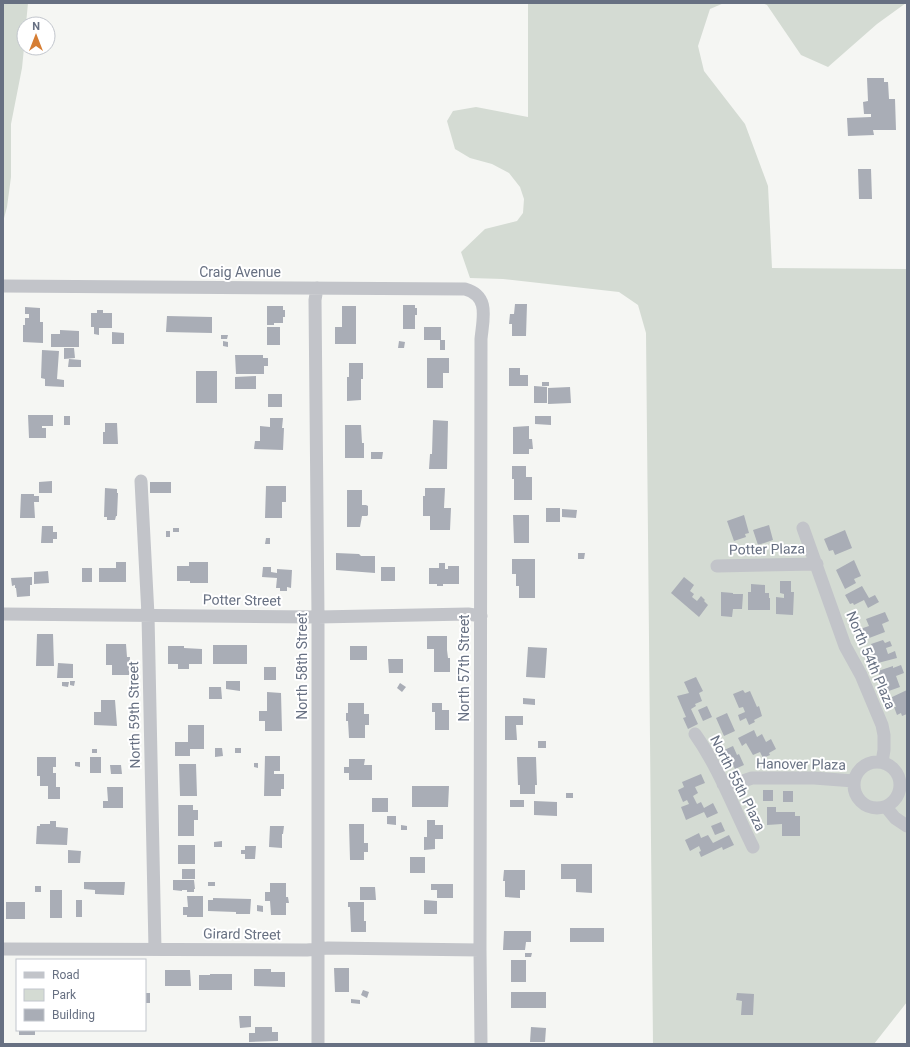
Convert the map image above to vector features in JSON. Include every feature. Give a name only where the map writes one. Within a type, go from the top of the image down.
[{"type":"street","name":"Craig Avenue","points":[[3,286],[465,289],[476,294]]},
{"type":"street","name":"North 58th Street","points":[[317,288],[315,300],[318,617],[318,1044]]},
{"type":"street","name":"North 57th Street","points":[[476,294],[482,301],[483,307],[481,339],[480,616],[481,1044]]},
{"type":"street","name":"North 59th Street","points":[[141,481],[148,615],[155,949]]},
{"type":"street","name":"North 54th Plaza","points":[[803,528],[845,646],[861,675],[882,725],[884,735],[882,762]]},
{"type":"street","name":"Potter Plaza","points":[[717,566],[817,564]]},
{"type":"street","name":"Potter Street","points":[[3,614],[318,617],[468,614],[480,616]]},
{"type":"street","name":"North 55th Plaza","points":[[695,734],[702,744],[723,784],[753,847]]},
{"type":"street","points":[[876,761],[882,762],[890,765],[900,776],[900,791],[897,798],[886,807],[870,807],[862,803],[857,797],[854,789],[854,781],[857,773],[862,767],[876,761]]},
{"type":"street","name":"Hanover Plaza","points":[[723,784],[737,783],[752,778],[814,778],[854,781]]},
{"type":"street","points":[[900,791],[903,799],[907,802]]},
{"type":"street","points":[[886,807],[895,818],[907,826]]},
{"type":"street","name":"Girard Street","points":[[3,949],[480,950]]},
{"type":"green space","points":[[3,3],[28,3],[27,16],[16,16],[16,56],[23,56],[11,124],[11,177],[7,207],[3,222]]},
{"type":"green space","points":[[528,3],[724,3],[710,9],[698,46],[704,71],[745,124],[768,186],[772,268],[907,269],[907,1002],[874,1044],[653,1044],[646,333],[638,305],[619,292],[503,279],[470,278],[461,252],[485,229],[517,221],[523,213],[524,199],[520,187],[509,173],[492,164],[470,158],[455,149],[447,121],[453,111],[476,107],[528,117]]},
{"type":"green space","points":[[762,3],[906,3],[877,24],[828,67],[801,55],[767,5]]},
{"type":"building","points":[[867,78],[884,78],[884,82],[888,82],[889,99],[895,99],[896,130],[873,130],[874,135],[848,136],[847,118],[871,117],[871,114],[864,114],[863,102],[868,101]]},
{"type":"building","points":[[858,169],[871,169],[872,199],[859,199]]},
{"type":"building","points":[[515,304],[527,304],[526,336],[512,336],[512,324],[509,324],[510,314],[514,314]]},
{"type":"building","points":[[403,305],[415,305],[415,308],[417,308],[417,315],[415,315],[415,329],[403,329]]},
{"type":"building","points":[[267,306],[283,306],[283,310],[285,310],[285,317],[283,317],[283,323],[267,325]]},
{"type":"building","points":[[342,306],[356,306],[356,344],[335,344],[335,327],[342,327]]},
{"type":"building","points":[[25,307],[40,308],[40,322],[43,322],[43,343],[23,342],[23,325],[25,325],[25,318],[29,318],[29,314],[25,314]]},
{"type":"building","points":[[97,310],[103,310],[103,313],[112,313],[112,328],[99,328],[99,335],[94,334],[94,327],[91,327],[91,313],[97,313]]},
{"type":"building","points":[[167,316],[212,317],[212,333],[166,332]]},
{"type":"building","points":[[267,327],[280,327],[280,345],[267,345]]},
{"type":"building","points":[[424,327],[441,327],[441,340],[424,340]]},
{"type":"building","points":[[60,330],[79,331],[79,347],[51,347],[51,334],[60,334]]},
{"type":"building","points":[[112,332],[124,333],[124,344],[112,344]]},
{"type":"building","points":[[221,335],[228,335],[227,339],[221,339]]},
{"type":"building","points":[[440,340],[445,340],[445,350],[440,350]]},
{"type":"building","points":[[223,341],[228,342],[228,347],[223,346]]},
{"type":"building","points":[[399,341],[405,342],[404,348],[398,348]]},
{"type":"building","points":[[64,348],[74,348],[75,358],[64,359]]},
{"type":"building","points":[[42,350],[59,351],[57,379],[64,380],[64,387],[45,386],[45,379],[41,378]]},
{"type":"building","points":[[235,355],[263,355],[263,358],[268,358],[268,366],[264,366],[264,374],[236,374]]},
{"type":"building","points":[[427,358],[449,358],[449,373],[443,373],[443,388],[427,388]]},
{"type":"building","points":[[69,359],[81,360],[81,367],[68,367]]},
{"type":"building","points":[[349,363],[363,363],[361,400],[347,401],[347,377],[349,377]]},
{"type":"building","points":[[509,368],[520,368],[520,375],[528,375],[528,386],[509,386]]},
{"type":"building","points":[[196,371],[217,371],[217,403],[196,403]]},
{"type":"building","points":[[256,376],[256,389],[235,389],[235,377]]},
{"type":"building","points":[[542,382],[549,382],[549,386],[542,386]]},
{"type":"building","points":[[534,386],[547,387],[547,403],[534,403]]},
{"type":"building","points":[[570,387],[571,403],[548,404],[548,388]]},
{"type":"building","points":[[268,394],[282,394],[282,407],[268,407]]},
{"type":"building","points":[[28,415],[53,415],[53,426],[42,426],[42,428],[46,428],[46,438],[29,438]]},
{"type":"building","points":[[64,416],[70,416],[70,425],[64,425]]},
{"type":"building","points":[[535,416],[551,416],[551,425],[535,424]]},
{"type":"building","points":[[270,418],[283,418],[283,450],[254,449],[255,441],[260,441],[260,426],[270,427]]},
{"type":"building","points":[[433,420],[448,421],[447,469],[429,469],[430,454],[432,454]]},
{"type":"building","points":[[105,423],[117,423],[118,444],[103,444]]},
{"type":"building","points":[[345,425],[361,425],[362,443],[364,443],[364,458],[345,458]]},
{"type":"building","points":[[529,426],[529,439],[532,439],[533,449],[529,449],[529,454],[513,454],[513,427]]},
{"type":"building","points":[[371,452],[383,452],[382,459],[371,459]]},
{"type":"building","points":[[512,466],[526,466],[526,477],[532,477],[532,500],[514,500],[514,479],[512,479]]},
{"type":"building","points":[[52,481],[52,493],[39,493],[39,482]]},
{"type":"building","points":[[150,482],[171,482],[171,493],[150,493]]},
{"type":"building","points":[[266,486],[286,486],[286,502],[282,502],[282,518],[265,518]]},
{"type":"building","points":[[105,488],[117,489],[117,516],[115,520],[107,520],[107,517],[104,517]]},
{"type":"building","points":[[425,488],[445,488],[444,508],[451,508],[450,530],[430,530],[430,516],[423,516],[423,496],[425,496]]},
{"type":"building","points":[[347,490],[362,490],[362,505],[368,506],[368,515],[362,516],[360,527],[347,527]]},
{"type":"building","points":[[21,494],[34,494],[34,496],[39,496],[39,502],[34,502],[35,518],[20,518]]},
{"type":"building","points":[[546,508],[560,508],[560,522],[546,522]]},
{"type":"building","points":[[562,509],[577,510],[576,518],[562,517]]},
{"type":"building","points":[[513,515],[529,515],[529,543],[514,543]]},
{"type":"building","points":[[744,515],[749,533],[745,534],[746,537],[734,541],[727,521]]},
{"type":"building","points":[[769,525],[773,540],[758,545],[753,530]]},
{"type":"building","points":[[42,526],[53,526],[53,532],[57,532],[57,539],[53,539],[53,543],[41,543]]},
{"type":"building","points":[[173,528],[179,528],[179,532],[173,532]]},
{"type":"building","points":[[845,530],[852,548],[835,555],[833,550],[829,551],[824,539]]},
{"type":"building","points":[[166,531],[170,531],[170,537],[166,537]]},
{"type":"building","points":[[266,538],[270,538],[270,544],[265,544]]},
{"type":"building","points":[[336,553],[375,556],[375,573],[336,570]]},
{"type":"building","points":[[578,553],[585,553],[584,559],[578,559]]},
{"type":"building","points":[[512,559],[535,559],[535,598],[519,598],[519,586],[516,586],[516,574],[512,574]]},
{"type":"building","points":[[854,560],[861,576],[854,579],[856,583],[845,589],[836,570]]},
{"type":"building","points":[[116,562],[126,562],[126,582],[99,582],[99,568],[116,568]]},
{"type":"building","points":[[189,562],[208,562],[208,583],[177,581],[177,566],[189,566]]},
{"type":"building","points":[[439,563],[445,563],[445,569],[448,569],[448,566],[459,566],[459,584],[443,584],[443,586],[437,586],[437,584],[429,584],[429,568],[439,568]]},
{"type":"building","points":[[263,567],[271,567],[271,572],[277,573],[277,569],[292,570],[291,588],[287,587],[287,591],[280,591],[280,588],[276,588],[277,578],[262,577]]},
{"type":"building","points":[[381,567],[395,567],[395,581],[381,581]]},
{"type":"building","points":[[82,568],[92,568],[92,582],[82,582]]},
{"type":"building","points":[[48,571],[49,583],[34,584],[34,572]]},
{"type":"building","points":[[32,577],[30,596],[17,597],[16,588],[15,585],[12,586],[11,578]]},
{"type":"building","points":[[684,577],[694,585],[690,591],[694,594],[692,597],[697,601],[701,596],[708,605],[699,617],[671,593]]},
{"type":"building","points":[[780,581],[791,581],[791,592],[794,592],[793,615],[776,614],[776,597],[784,598],[784,594],[780,593]]},
{"type":"building","points":[[751,584],[765,585],[765,593],[769,593],[770,598],[770,610],[748,610],[748,592],[751,592]]},
{"type":"building","points":[[862,586],[869,598],[875,595],[879,602],[868,608],[864,600],[854,605],[853,603],[850,604],[845,595]]},
{"type":"building","points":[[721,592],[743,594],[742,609],[733,609],[732,617],[721,616]]},
{"type":"building","points":[[885,612],[889,621],[882,624],[885,632],[864,640],[860,629],[869,626],[866,619]]},
{"type":"building","points":[[37,634],[53,634],[54,666],[36,666]]},
{"type":"building","points":[[427,636],[447,636],[450,672],[434,672],[434,649],[427,649]]},
{"type":"building","points":[[883,640],[885,643],[890,641],[892,646],[886,648],[888,654],[895,651],[897,658],[874,664],[869,651],[873,650],[871,644]]},
{"type":"building","points":[[106,644],[126,644],[127,657],[130,657],[129,675],[112,675],[112,665],[106,665]]},
{"type":"building","points":[[213,645],[247,645],[247,664],[213,664]]},
{"type":"building","points":[[168,646],[184,646],[184,648],[202,649],[202,664],[189,664],[189,669],[178,669],[178,664],[168,664]]},
{"type":"building","points":[[350,646],[367,646],[367,660],[350,660]]},
{"type":"building","points":[[528,647],[547,648],[545,678],[526,677]]},
{"type":"building","points":[[388,659],[403,659],[403,673],[389,673]]},
{"type":"building","points":[[58,663],[73,664],[73,678],[57,678]]},
{"type":"building","points":[[901,665],[904,673],[896,676],[900,687],[886,692],[878,671]]},
{"type":"building","points":[[264,667],[276,667],[276,680],[264,680]]},
{"type":"building","points":[[696,677],[703,691],[699,693],[702,701],[695,704],[696,706],[691,709],[698,724],[688,729],[683,718],[686,717],[677,696],[689,693],[684,682]]},
{"type":"building","points":[[70,681],[75,681],[74,686],[70,685]]},
{"type":"building","points":[[226,681],[240,681],[240,691],[226,689]]},
{"type":"building","points":[[62,682],[69,682],[68,687],[62,686]]},
{"type":"building","points":[[400,683],[406,687],[402,692],[397,688]]},
{"type":"building","points":[[209,687],[221,687],[222,699],[209,699]]},
{"type":"building","points":[[743,690],[745,693],[750,691],[757,707],[759,706],[762,716],[754,720],[755,722],[749,725],[746,718],[740,721],[738,715],[745,712],[743,707],[739,708],[733,694]]},
{"type":"building","points":[[907,690],[907,714],[902,716],[901,713],[897,715],[894,707],[896,707],[895,704],[893,704],[890,698]]},
{"type":"building","points":[[267,692],[281,693],[282,731],[265,731],[265,721],[259,721],[259,711],[267,711]]},
{"type":"building","points":[[523,698],[535,699],[535,705],[523,704]]},
{"type":"building","points":[[101,700],[115,700],[117,726],[94,725],[94,712],[101,712]]},
{"type":"building","points":[[348,703],[364,703],[364,714],[369,714],[369,725],[365,725],[365,738],[349,738],[348,721],[346,721]]},
{"type":"building","points":[[432,703],[442,703],[442,710],[449,710],[449,730],[435,730],[435,712],[432,712]]},
{"type":"building","points":[[707,706],[712,717],[703,721],[698,710]]},
{"type":"building","points":[[727,713],[735,731],[724,736],[716,718]]},
{"type":"building","points":[[505,716],[523,716],[523,725],[516,725],[517,740],[505,740]]},
{"type":"building","points":[[188,725],[204,725],[204,749],[190,749],[190,756],[175,756],[175,742],[188,742]]},
{"type":"building","points":[[754,730],[757,737],[762,734],[766,742],[771,739],[776,749],[769,753],[770,755],[763,758],[760,752],[753,755],[746,743],[742,746],[738,738]]},
{"type":"building","points":[[538,741],[546,741],[546,748],[538,748]]},
{"type":"building","points":[[733,746],[744,765],[735,769],[730,759],[726,761],[722,751]]},
{"type":"building","points":[[215,748],[222,748],[223,756],[215,757]]},
{"type":"building","points":[[235,748],[241,748],[241,753],[235,753]]},
{"type":"building","points":[[92,749],[97,749],[97,753],[92,753]]},
{"type":"building","points":[[265,756],[280,756],[280,771],[274,771],[274,774],[284,774],[284,789],[281,789],[281,796],[264,796]]},
{"type":"building","points":[[37,757],[56,757],[56,767],[53,767],[53,773],[56,773],[56,787],[60,787],[60,799],[48,799],[48,786],[40,786],[40,776],[37,776]]},
{"type":"building","points":[[90,757],[101,757],[101,773],[90,773]]},
{"type":"building","points":[[517,757],[536,757],[537,785],[535,785],[535,794],[520,794],[520,785],[518,785]]},
{"type":"building","points":[[349,759],[365,759],[364,765],[372,765],[372,780],[349,780],[349,773],[344,773],[344,767],[349,767]]},
{"type":"building","points":[[75,762],[80,762],[80,767],[75,766]]},
{"type":"building","points":[[254,763],[258,763],[258,768],[254,767]]},
{"type":"building","points":[[179,764],[196,764],[197,796],[180,796]]},
{"type":"building","points":[[110,765],[121,765],[122,774],[111,774]]},
{"type":"building","points":[[701,774],[705,783],[695,787],[698,793],[693,796],[697,804],[701,802],[704,808],[713,803],[718,813],[707,818],[704,812],[686,820],[681,807],[689,804],[687,800],[683,802],[678,790],[684,787],[682,782]]},
{"type":"building","points":[[412,786],[449,786],[448,807],[412,807]]},
{"type":"building","points":[[107,787],[123,787],[123,808],[103,808],[103,801],[108,801]]},
{"type":"building","points":[[763,790],[773,790],[773,801],[763,801]]},
{"type":"building","points":[[783,791],[793,791],[793,802],[783,802]]},
{"type":"building","points":[[566,793],[573,793],[573,798],[566,798]]},
{"type":"building","points":[[372,798],[388,798],[388,812],[372,812]]},
{"type":"building","points":[[510,800],[524,800],[524,807],[510,807]]},
{"type":"building","points":[[534,801],[557,802],[557,816],[534,815]]},
{"type":"building","points":[[178,805],[193,805],[193,810],[198,810],[198,820],[194,820],[194,836],[178,836]]},
{"type":"building","points":[[767,807],[776,807],[776,812],[795,812],[795,816],[800,816],[800,836],[782,836],[782,824],[767,825]]},
{"type":"building","points":[[387,816],[396,816],[396,825],[387,824]]},
{"type":"building","points":[[427,820],[435,820],[435,825],[443,825],[443,839],[435,839],[435,849],[424,850],[424,837],[427,837]]},
{"type":"building","points":[[50,821],[56,821],[56,827],[68,828],[67,845],[36,844],[37,826],[40,826],[40,824],[50,824]]},
{"type":"building","points":[[721,822],[725,831],[715,835],[711,826]]},
{"type":"building","points":[[349,824],[364,824],[364,843],[368,843],[368,852],[364,852],[364,860],[350,860]]},
{"type":"building","points":[[401,825],[407,826],[407,830],[401,830]]},
{"type":"building","points":[[270,826],[284,826],[282,834],[282,848],[269,847]]},
{"type":"building","points":[[699,833],[701,838],[708,835],[713,843],[729,835],[734,845],[723,850],[722,847],[701,857],[699,846],[690,851],[685,840]]},
{"type":"building","points":[[222,841],[222,847],[214,847],[214,842]]},
{"type":"building","points":[[178,845],[195,845],[195,864],[178,864]]},
{"type":"building","points":[[245,846],[256,846],[255,859],[245,859],[245,854],[241,854],[241,850],[245,850]]},
{"type":"building","points":[[68,850],[81,851],[80,863],[68,863]]},
{"type":"building","points":[[410,857],[425,857],[425,873],[410,873]]},
{"type":"building","points":[[561,864],[592,864],[592,893],[576,892],[576,879],[561,879]]},
{"type":"building","points":[[182,869],[195,869],[195,879],[182,879]]},
{"type":"building","points":[[504,870],[525,870],[525,890],[520,890],[520,898],[505,897],[505,881],[503,881]]},
{"type":"building","points":[[173,880],[194,880],[194,892],[187,892],[187,890],[173,890]]},
{"type":"building","points":[[84,882],[125,882],[124,895],[95,894],[95,890],[84,889]]},
{"type":"building","points":[[208,882],[215,882],[215,886],[208,886]]},
{"type":"building","points":[[270,883],[286,883],[286,897],[288,897],[289,903],[286,903],[286,915],[271,915],[270,901],[265,901],[265,892],[270,892]]},
{"type":"building","points":[[431,884],[453,884],[453,898],[437,898],[437,890],[431,890]]},
{"type":"building","points":[[35,886],[41,886],[41,892],[35,892]]},
{"type":"building","points":[[360,887],[375,887],[376,900],[360,900]]},
{"type":"building","points":[[50,890],[62,890],[62,918],[50,918]]},
{"type":"building","points":[[187,896],[203,896],[203,917],[187,917],[187,915],[183,915],[183,907],[188,907]]},
{"type":"building","points":[[213,898],[251,899],[250,914],[208,911],[208,900],[213,900]]},
{"type":"building","points":[[76,900],[82,900],[82,917],[76,917]]},
{"type":"building","points":[[424,900],[437,901],[437,914],[424,914]]},
{"type":"building","points":[[6,902],[25,902],[25,919],[6,919]]},
{"type":"building","points":[[348,902],[364,902],[364,921],[366,921],[366,932],[351,932],[350,907],[348,907]]},
{"type":"building","points":[[257,905],[263,906],[263,912],[257,911]]},
{"type":"building","points":[[570,928],[604,928],[604,942],[570,942]]},
{"type":"building","points":[[504,931],[531,931],[531,942],[526,942],[525,950],[503,950]]},
{"type":"building","points":[[525,953],[532,953],[531,957],[525,957]]},
{"type":"building","points":[[511,960],[526,960],[526,982],[511,982]]},
{"type":"building","points":[[334,968],[349,968],[349,992],[335,992]]},
{"type":"building","points":[[254,969],[271,969],[271,972],[285,972],[285,987],[254,986]]},
{"type":"building","points":[[165,970],[190,970],[191,986],[165,986]]},
{"type":"building","points":[[232,974],[232,990],[199,990],[199,975]]},
{"type":"building","points":[[363,990],[369,992],[367,998],[361,995]]},
{"type":"building","points":[[511,992],[546,992],[546,1008],[511,1008]]},
{"type":"building","points":[[146,993],[150,993],[150,1003],[146,1003]]},
{"type":"building","points":[[737,993],[754,994],[753,1015],[741,1015],[742,1001],[736,1000]]},
{"type":"building","points":[[351,999],[360,1000],[360,1004],[351,1003]]},
{"type":"building","points":[[239,1016],[251,1016],[251,1027],[240,1028]]},
{"type":"building","points":[[255,1027],[272,1027],[272,1032],[278,1032],[278,1041],[249,1042],[249,1033],[255,1033]]},
{"type":"building","points":[[531,1027],[546,1028],[545,1042],[530,1042]]},
{"type":"building","points":[[19,1031],[35,1031],[35,1035],[19,1035]]}]
